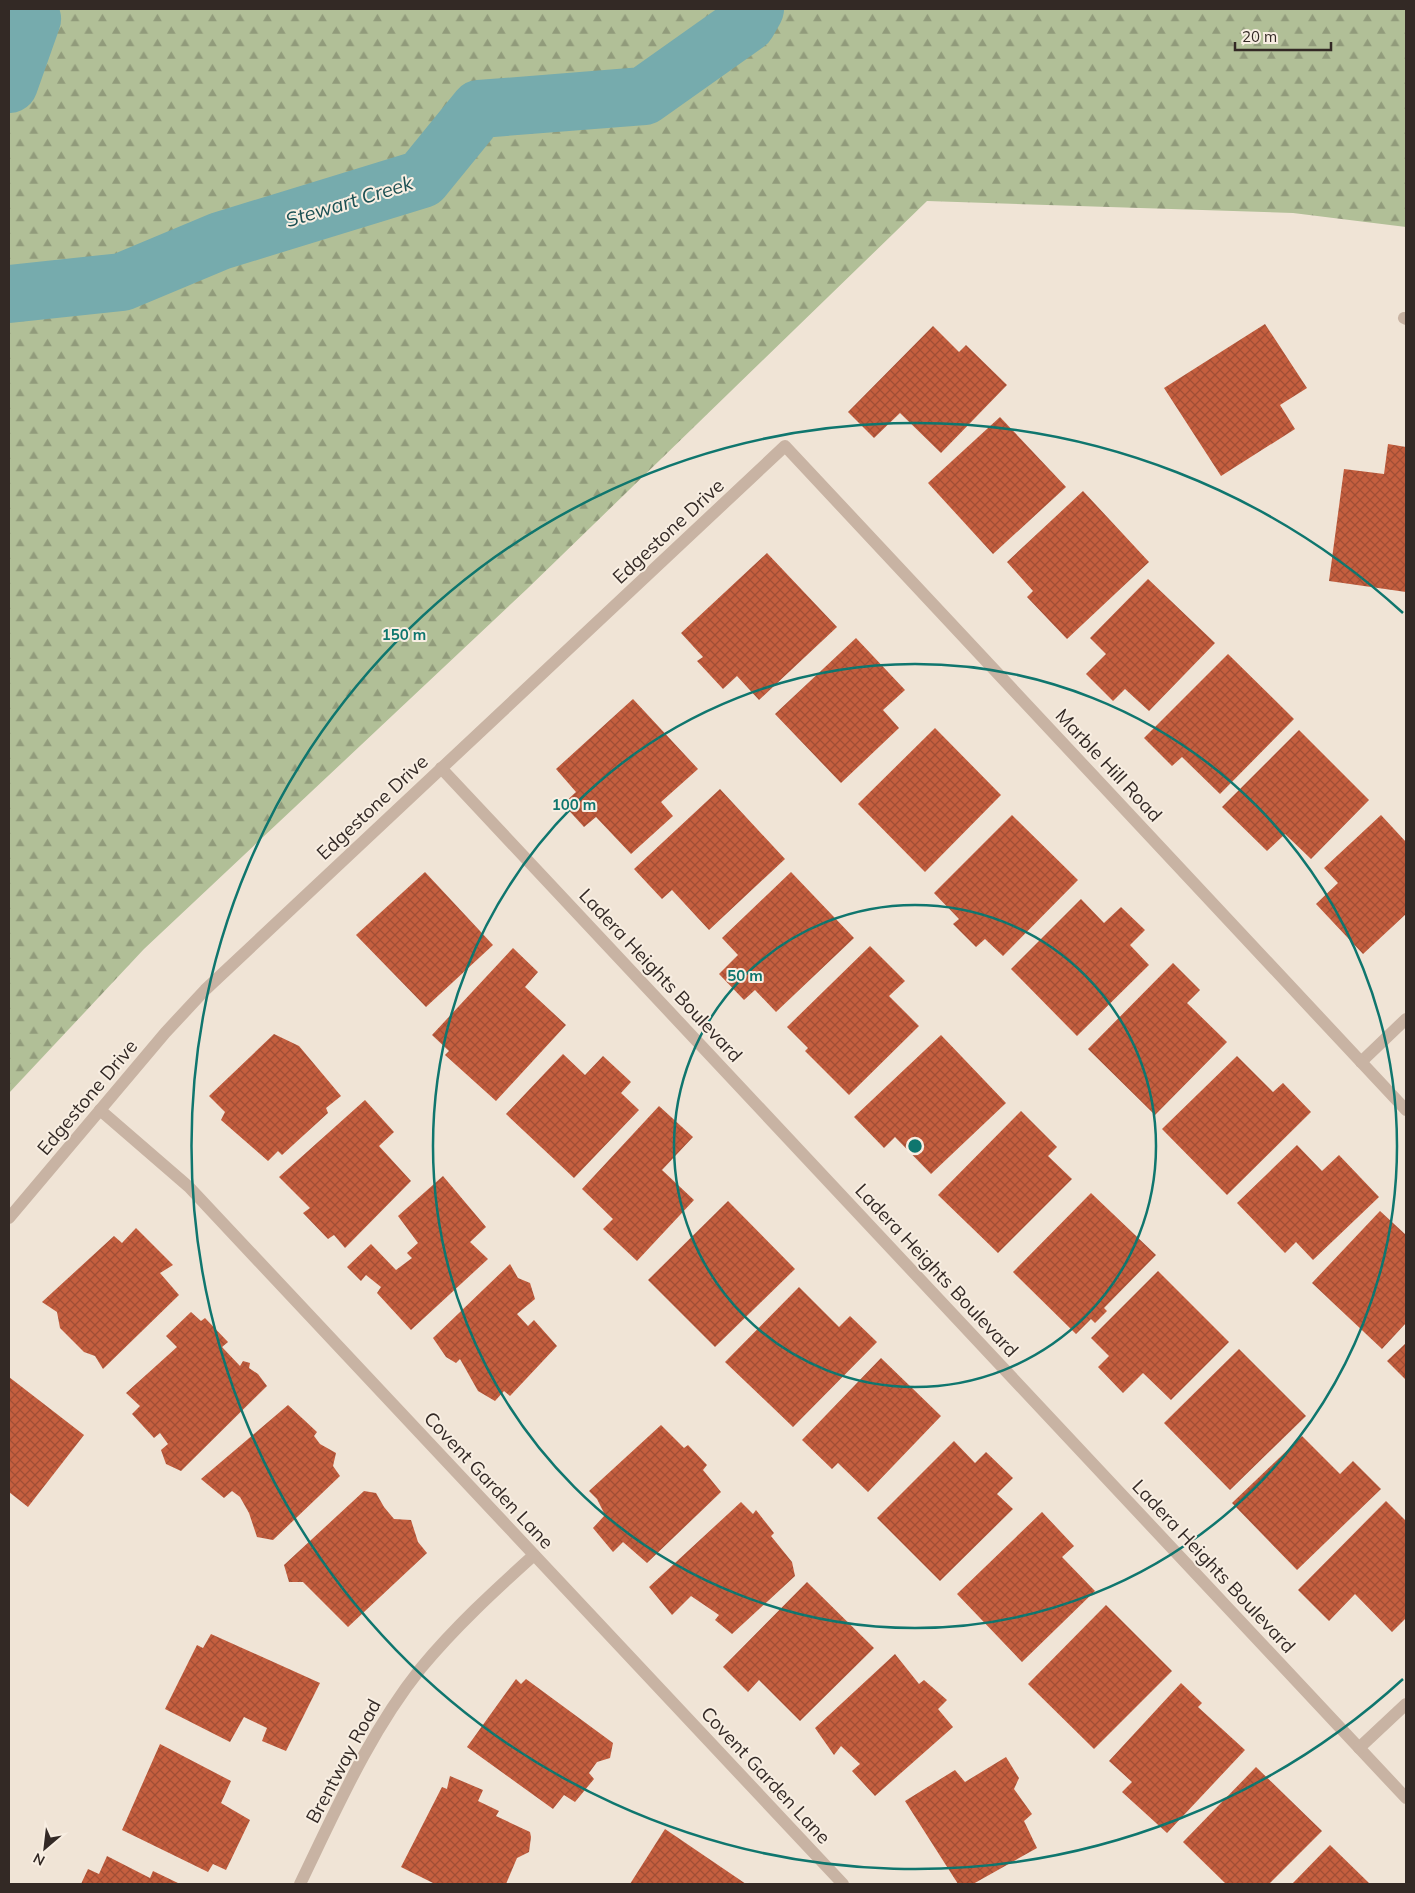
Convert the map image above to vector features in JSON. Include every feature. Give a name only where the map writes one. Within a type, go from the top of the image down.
[{"type":"street","name":"Edgestone Drive","points":[[9,1218],[165,1033],[205,990],[785,446]]},
{"type":"street","name":"Marble Hill Road","points":[[785,446],[1406,1110]]},
{"type":"street","name":"Ladera Heights Boulevard","points":[[441,768],[1406,1798]]},
{"type":"street","points":[[1361,1062],[1406,1019]]},
{"type":"street","name":"Covent Garden Lane","points":[[100,1110],[189,1187],[843,1884]]},
{"type":"street","name":"Brentway Road","points":[[300,1884],[359,1764],[391,1710],[444,1641],[534,1555]]},
{"type":"street","points":[[1359,1748],[1406,1704]]},
{"type":"green space","points":[[9,9],[1406,9],[1406,227],[1293,213],[927,201],[527,589],[144,949],[9,1093]]},
{"type":"building","points":[[1265,324],[1307,388],[1280,405],[1295,429],[1221,476],[1164,388]]},
{"type":"building","points":[[933,326],[959,352],[966,345],[1007,385],[941,453],[900,413],[874,438],[848,412]]},
{"type":"building","points":[[1000,417],[1066,487],[993,554],[928,483]]},
{"type":"building","points":[[1388,444],[1406,447],[1406,592],[1329,581],[1344,469],[1384,474]]},
{"type":"building","points":[[1083,491],[1149,562],[1067,639],[1027,597],[1033,591],[1007,562]]},
{"type":"building","points":[[767,553],[837,627],[759,700],[737,676],[723,689],[697,661],[703,657],[681,633]]},
{"type":"building","points":[[1148,579],[1215,643],[1149,711],[1125,689],[1113,701],[1086,674],[1106,654],[1090,638]]},
{"type":"building","points":[[856,638],[905,690],[883,710],[899,728],[841,783],[775,714]]},
{"type":"building","points":[[1228,654],[1294,719],[1220,794],[1182,757],[1172,766],[1144,738]]},
{"type":"building","points":[[633,699],[698,769],[661,802],[673,816],[631,854],[596,817],[584,827],[563,804],[576,792],[556,769]]},
{"type":"building","points":[[935,728],[1001,795],[925,872],[858,804]]},
{"type":"building","points":[[1299,730],[1369,800],[1311,859],[1285,834],[1267,851],[1222,807]]},
{"type":"building","points":[[720,789],[785,859],[709,930],[672,890],[662,899],[634,869]]},
{"type":"building","points":[[1012,815],[1078,880],[1003,956],[985,939],[976,947],[953,924],[959,919],[934,893]]},
{"type":"building","points":[[1381,815],[1406,842],[1406,914],[1363,954],[1316,904],[1338,883],[1324,868]]},
{"type":"building","points":[[425,872],[493,945],[426,1007],[356,935]]},
{"type":"building","points":[[791,872],[854,938],[776,1012],[755,990],[744,1000],[719,974],[738,955],[722,938]]},
{"type":"building","points":[[1081,899],[1104,923],[1121,907],[1145,930],[1130,945],[1149,965],[1077,1036],[1011,969]]},
{"type":"building","points":[[870,946],[905,981],[889,996],[919,1026],[849,1095],[805,1051],[808,1048],[787,1027]]},
{"type":"building","points":[[513,948],[538,972],[525,987],[566,1025],[496,1101],[445,1055],[449,1051],[432,1035]]},
{"type":"building","points":[[1173,963],[1200,990],[1187,1003],[1227,1042],[1155,1115],[1088,1049]]},
{"type":"building","points":[[274,1034],[299,1046],[341,1096],[326,1108],[328,1113],[282,1155],[278,1151],[268,1161],[221,1120],[225,1112],[209,1096]]},
{"type":"building","points":[[941,1035],[1006,1103],[931,1174],[895,1137],[884,1148],[854,1117]]},
{"type":"building","points":[[563,1054],[585,1075],[603,1056],[631,1082],[621,1093],[639,1110],[574,1178],[506,1114]]},
{"type":"building","points":[[1237,1056],[1273,1092],[1283,1083],[1311,1112],[1227,1195],[1162,1129]]},
{"type":"building","points":[[365,1100],[394,1132],[379,1146],[411,1181],[345,1248],[334,1235],[328,1239],[303,1213],[310,1208],[279,1177]]},
{"type":"building","points":[[659,1106],[693,1137],[662,1170],[694,1200],[637,1261],[603,1229],[613,1219],[582,1189]]},
{"type":"building","points":[[1021,1111],[1057,1147],[1048,1156],[1072,1179],[998,1253],[938,1195]]},
{"type":"building","points":[[1297,1145],[1322,1171],[1339,1155],[1379,1197],[1313,1260],[1296,1242],[1285,1253],[1237,1203]]},
{"type":"building","points":[[443,1176],[486,1227],[470,1242],[488,1259],[411,1330],[377,1293],[381,1287],[366,1275],[361,1281],[347,1267],[371,1244],[396,1270],[412,1258],[407,1253],[418,1243],[398,1216]]},
{"type":"building","points":[[1091,1193],[1156,1255],[1104,1308],[1107,1311],[1095,1323],[1091,1319],[1076,1334],[1013,1272]]},
{"type":"building","points":[[728,1201],[795,1269],[715,1347],[648,1280]]},
{"type":"building","points":[[1380,1211],[1406,1235],[1406,1323],[1382,1349],[1312,1283]]},
{"type":"building","points":[[136,1228],[173,1265],[160,1273],[179,1295],[103,1369],[95,1356],[84,1352],[60,1328],[57,1312],[42,1302],[114,1236],[122,1243]]},
{"type":"building","points":[[510,1264],[518,1278],[530,1283],[535,1299],[517,1314],[528,1326],[534,1320],[557,1346],[510,1396],[504,1391],[495,1401],[478,1391],[460,1359],[456,1363],[446,1357],[433,1338]]},
{"type":"building","points":[[1158,1271],[1229,1342],[1171,1400],[1143,1373],[1123,1393],[1098,1367],[1109,1356],[1091,1338]]},
{"type":"building","points":[[799,1287],[839,1327],[850,1316],[877,1342],[793,1427],[725,1362]]},
{"type":"building","points":[[191,1312],[201,1321],[205,1318],[228,1342],[222,1347],[240,1366],[243,1361],[250,1363],[249,1368],[258,1374],[267,1386],[181,1471],[166,1464],[161,1450],[168,1444],[160,1433],[154,1438],[132,1414],[140,1406],[126,1393],[177,1347],[166,1336]]},
{"type":"building","points":[[1406,1343],[1406,1380],[1387,1361]]},
{"type":"building","points":[[1239,1349],[1306,1416],[1230,1490],[1164,1423]]},
{"type":"building","points":[[881,1358],[941,1416],[868,1492],[838,1463],[832,1469],[802,1440]]},
{"type":"building","points":[[9,1377],[84,1435],[28,1507],[9,1492]]},
{"type":"building","points":[[288,1405],[317,1432],[314,1436],[320,1444],[336,1453],[333,1466],[340,1476],[273,1540],[257,1537],[249,1513],[240,1497],[232,1491],[224,1498],[201,1479]]},
{"type":"building","points":[[661,1425],[684,1448],[688,1445],[707,1465],[703,1470],[721,1492],[647,1563],[623,1542],[613,1552],[593,1528],[605,1515],[597,1499],[589,1491]]},
{"type":"building","points":[[1302,1436],[1340,1474],[1353,1461],[1381,1489],[1297,1570],[1232,1503]]},
{"type":"building","points":[[954,1441],[975,1463],[986,1452],[1013,1478],[997,1494],[1013,1509],[940,1581],[877,1518]]},
{"type":"building","points":[[364,1491],[376,1493],[394,1519],[411,1520],[418,1542],[427,1553],[348,1627],[303,1582],[289,1582],[284,1565]]},
{"type":"building","points":[[1386,1501],[1406,1521],[1406,1618],[1392,1632],[1355,1594],[1329,1621],[1298,1590]]},
{"type":"building","points":[[741,1502],[753,1514],[756,1510],[774,1533],[771,1536],[792,1562],[795,1576],[732,1634],[715,1620],[719,1615],[691,1596],[672,1615],[649,1587]]},
{"type":"building","points":[[1042,1512],[1074,1546],[1062,1557],[1095,1591],[1022,1662],[957,1594]]},
{"type":"building","points":[[807,1582],[874,1648],[800,1721],[759,1680],[748,1692],[723,1667]]},
{"type":"building","points":[[1106,1605],[1172,1671],[1094,1749],[1028,1684]]},
{"type":"building","points":[[211,1634],[320,1683],[286,1751],[262,1741],[267,1728],[244,1717],[230,1742],[165,1709],[197,1645],[203,1648]]},
{"type":"building","points":[[895,1654],[919,1684],[924,1680],[947,1700],[938,1709],[953,1727],[875,1796],[852,1771],[860,1764],[841,1746],[834,1755],[815,1728]]},
{"type":"building","points":[[516,1679],[521,1684],[526,1679],[613,1743],[610,1758],[597,1762],[589,1773],[594,1779],[575,1802],[564,1795],[553,1809],[467,1747]]},
{"type":"building","points":[[1181,1683],[1202,1703],[1198,1707],[1245,1750],[1167,1833],[1122,1792],[1132,1782],[1109,1761]]},
{"type":"building","points":[[160,1744],[231,1781],[221,1803],[250,1820],[226,1870],[213,1864],[208,1872],[122,1830]]},
{"type":"building","points":[[1006,1757],[1019,1778],[1014,1789],[1032,1814],[1024,1821],[1037,1848],[973,1884],[958,1884],[905,1801],[955,1770],[965,1782]]},
{"type":"building","points":[[1256,1767],[1322,1831],[1269,1884],[1226,1884],[1183,1842]]},
{"type":"building","points":[[450,1776],[483,1790],[478,1801],[499,1811],[496,1816],[530,1832],[529,1852],[517,1858],[506,1884],[435,1884],[401,1867],[442,1787],[447,1789]]},
{"type":"building","points":[[665,1829],[746,1884],[630,1884]]},
{"type":"building","points":[[1330,1845],[1370,1884],[1292,1884]]},
{"type":"building","points":[[107,1856],[150,1878],[153,1871],[180,1884],[81,1884],[88,1869],[99,1874]]},
{"type":"waterway","name":"Stewart Creek","points":[[9,84],[32,19],[26,9]]},
{"type":"waterway","name":"Stewart Creek","points":[[9,294],[122,282],[220,241],[422,179],[479,109],[644,96],[747,23],[755,9]]}]
